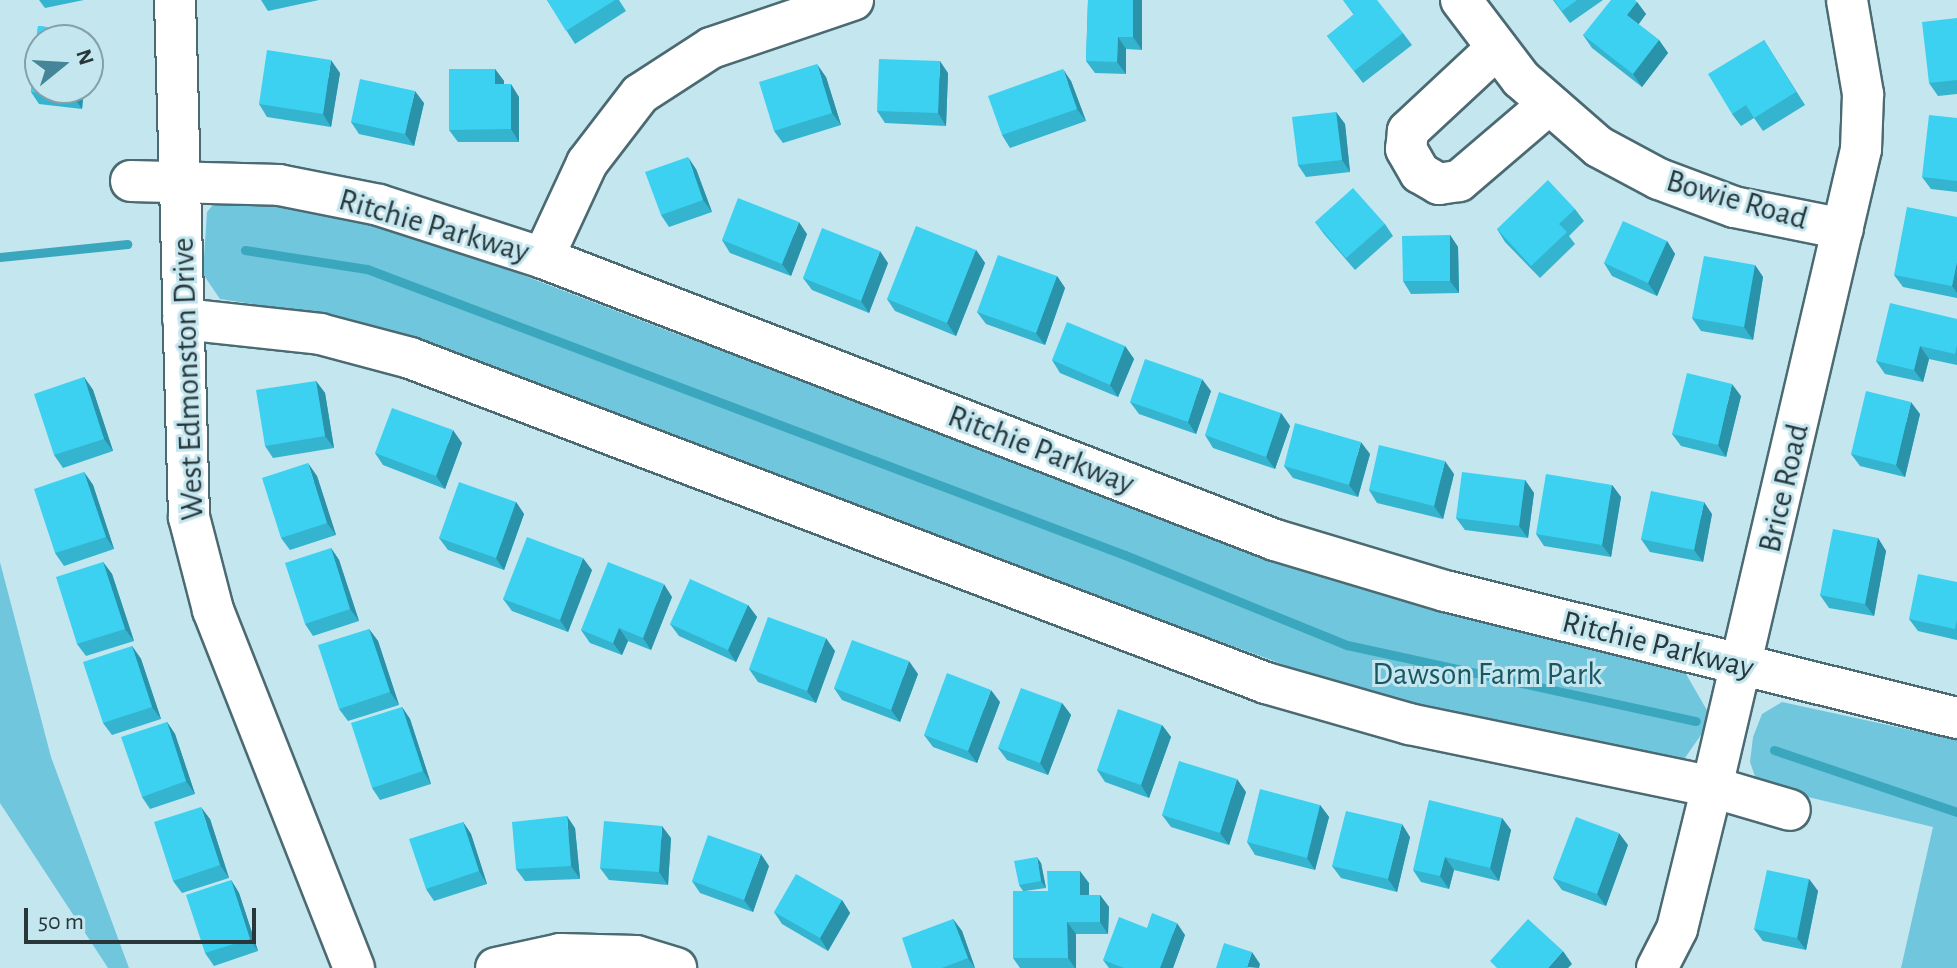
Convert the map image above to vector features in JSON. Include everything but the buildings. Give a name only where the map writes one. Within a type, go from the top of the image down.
[{"type":"street","name":"West Edmonston Drive","points":[[175,0],[184,184],[183,319],[189,517],[213,610],[354,968]]},
{"type":"street","points":[[543,258],[587,163],[640,94],[711,48],[853,0]]},
{"type":"street","name":"Bowie Road","points":[[1461,0],[1497,48],[1549,104],[1599,147],[1659,179],[1734,207],[1843,229]]},
{"type":"street","name":"Brice Road","points":[[1657,968],[1677,929],[1742,666],[1861,149],[1863,94],[1847,0]]},
{"type":"street","points":[[1497,48],[1408,131],[1406,149],[1420,173],[1439,184],[1459,181],[1549,104]]},
{"type":"street","name":"Ritchie Parkway","points":[[131,181],[279,185],[379,205],[543,258],[1275,540],[1445,591],[1957,718]]},
{"type":"street","points":[[183,319],[320,334],[410,358],[1266,683],[1409,724],[1712,787],[1790,810]]},
{"type":"street","points":[[496,968],[560,954],[636,956],[676,968]]},
{"type":"green space","name":"Dawson Farm Park","points":[[237,195],[381,221],[679,335],[1682,667],[1712,719],[1678,768],[1440,721],[861,512],[518,376],[350,319],[220,299],[203,274],[207,212],[217,200]]},
{"type":"green space","points":[[0,562],[51,757],[129,968],[108,968],[0,803]]},
{"type":"green space","points":[[1782,702],[1957,740],[1957,968],[1901,968],[1933,827],[1758,785],[1750,762],[1753,737],[1762,714]]},
{"type":"waterway","points":[[0,257],[127,244]]},
{"type":"waterway","points":[[245,250],[367,269],[1125,555],[1347,645],[1696,721]]},
{"type":"waterway","points":[[1774,750],[1957,812]]}]
